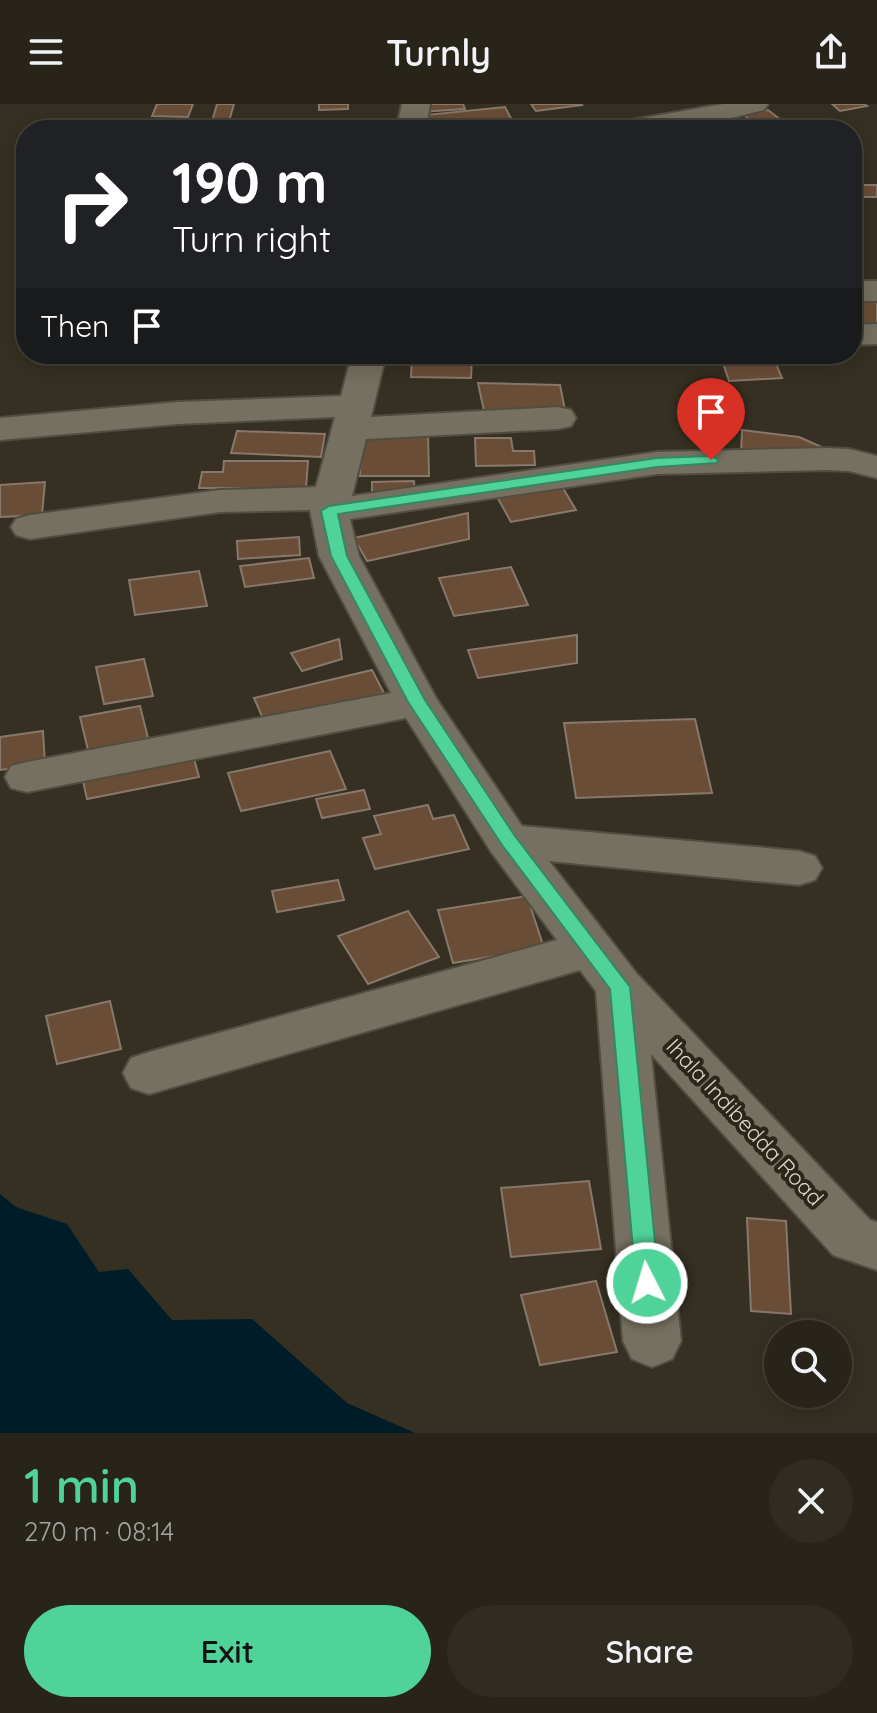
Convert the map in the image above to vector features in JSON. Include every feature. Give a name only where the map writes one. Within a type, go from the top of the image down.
[{"type":"street","points":[[691,120],[754,104]]},
{"type":"street","name":"Ihala Indibedda Road","points":[[366,364],[330,504],[339,556],[417,702],[508,841],[605,968],[852,1238],[877,1246]]},
{"type":"street","points":[[0,429],[178,413],[352,417],[418,427],[558,418]]},
{"type":"street","points":[[30,527],[220,501],[330,504],[657,463],[826,459],[849,460],[877,467]]},
{"type":"street","points":[[27,777],[417,702]]},
{"type":"street","points":[[508,841],[799,868]]},
{"type":"street","points":[[149,1073],[605,968],[652,1341]]},
{"type":"water","points":[[0,1194],[16,1207],[67,1224],[99,1272],[128,1269],[172,1320],[252,1319],[347,1403],[415,1433],[0,1433]]},
{"type":"building","points":[[157,104],[193,104],[188,117],[152,116]]},
{"type":"building","points":[[217,104],[234,104],[229,120],[212,120]]},
{"type":"building","points":[[319,104],[348,104],[348,109],[319,110]]},
{"type":"building","points":[[417,104],[463,104],[465,109],[420,112]]},
{"type":"building","points":[[531,104],[581,104],[582,105],[536,111]]},
{"type":"building","points":[[832,104],[864,104],[867,106],[840,111]]},
{"type":"building","points":[[505,107],[512,120],[418,120],[416,116]]},
{"type":"building","points":[[768,110],[781,120],[750,120],[744,115]]},
{"type":"building","points":[[862,185],[877,185],[877,197],[862,197]]},
{"type":"building","points":[[877,300],[877,329],[862,329],[862,301]]},
{"type":"building","points":[[412,364],[472,364],[471,378],[411,377]]},
{"type":"building","points":[[723,364],[776,364],[782,378],[729,381]]},
{"type":"building","points":[[478,383],[560,385],[565,410],[484,411]]},
{"type":"building","points":[[742,430],[799,437],[826,449],[741,456]]},
{"type":"building","points":[[237,431],[325,434],[321,457],[231,453]]},
{"type":"building","points":[[428,433],[429,476],[360,476],[361,434]]},
{"type":"building","points":[[475,438],[511,438],[513,451],[534,451],[535,465],[476,466]]},
{"type":"building","points":[[224,461],[308,461],[306,488],[199,488],[202,472],[223,472]]},
{"type":"building","points":[[414,481],[415,494],[372,495],[372,482]]},
{"type":"building","points":[[45,482],[42,515],[0,517],[0,485]]},
{"type":"building","points":[[560,483],[576,510],[511,522],[496,495]]},
{"type":"building","points":[[468,513],[469,539],[367,561],[354,538]]},
{"type":"building","points":[[299,537],[300,555],[238,559],[237,541]]},
{"type":"building","points":[[309,558],[314,578],[245,587],[240,566]]},
{"type":"building","points":[[511,567],[528,605],[454,616],[439,578]]},
{"type":"building","points":[[199,571],[207,606],[135,615],[129,580]]},
{"type":"building","points":[[577,635],[577,663],[478,678],[468,650]]},
{"type":"building","points":[[339,639],[342,659],[302,671],[291,653]]},
{"type":"building","points":[[144,659],[153,696],[104,704],[96,667]]},
{"type":"building","points":[[372,670],[384,693],[264,721],[254,698]]},
{"type":"building","points":[[140,706],[148,738],[88,750],[80,717]]},
{"type":"building","points":[[695,719],[712,793],[576,798],[564,723]]},
{"type":"building","points":[[43,731],[45,764],[0,770],[0,737]]},
{"type":"building","points":[[192,751],[199,777],[87,799],[81,772]]},
{"type":"building","points":[[330,751],[346,789],[241,811],[228,773]]},
{"type":"building","points":[[364,790],[370,809],[322,818],[316,799]]},
{"type":"building","points":[[428,805],[433,819],[454,815],[469,849],[375,869],[363,838],[381,834],[374,816]]},
{"type":"building","points":[[338,880],[344,900],[277,912],[272,891]]},
{"type":"building","points":[[527,896],[544,948],[453,963],[438,910]]},
{"type":"building","points":[[408,911],[439,957],[368,984],[338,936]]},
{"type":"building","points":[[110,1001],[121,1049],[57,1064],[46,1016]]},
{"type":"building","points":[[589,1181],[601,1249],[511,1257],[501,1188]]},
{"type":"building","points":[[747,1218],[786,1221],[791,1314],[751,1311]]},
{"type":"building","points":[[596,1281],[617,1352],[540,1365],[521,1295]]},
{"type":"route","points":[[647,1283],[620,987],[508,841],[417,702],[339,556],[329,511],[657,463],[711,460]]}]
